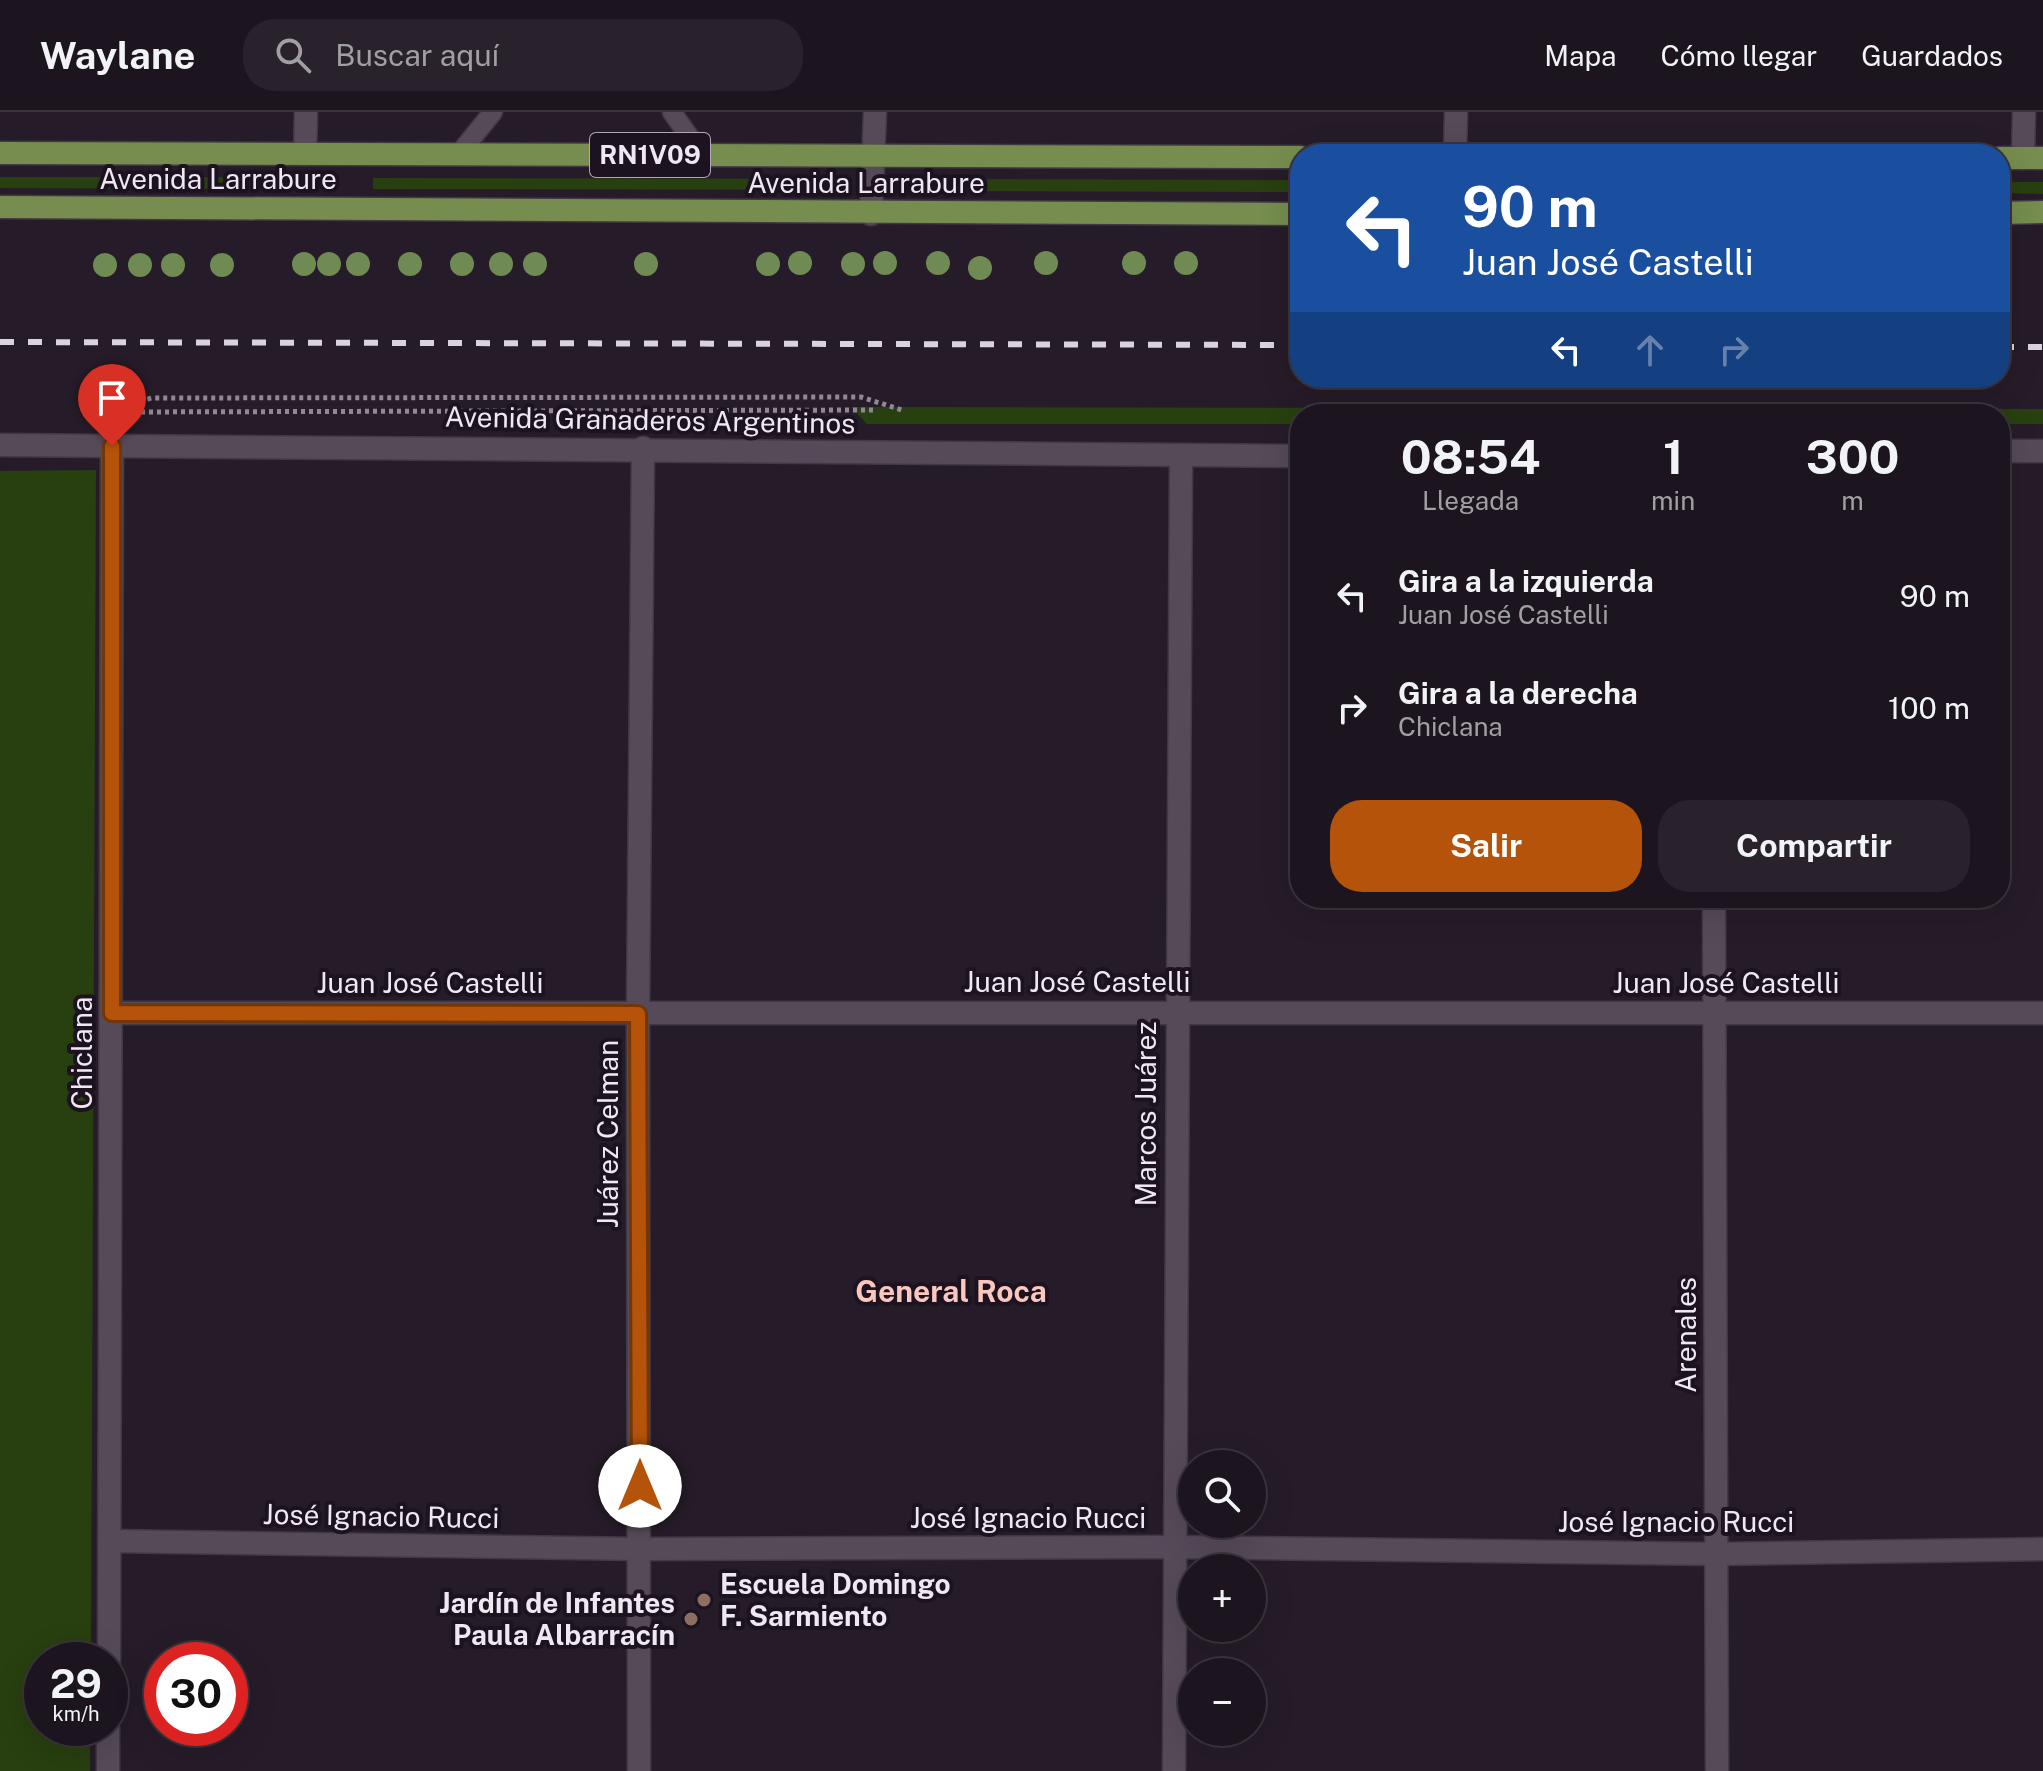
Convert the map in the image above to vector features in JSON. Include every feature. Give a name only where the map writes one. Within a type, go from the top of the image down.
[{"type":"main road","name":"Avenida Larrabure","points":[[0,153],[1290,157]]},
{"type":"main road","points":[[2010,158],[2033,158]]},
{"type":"main road","name":"Avenida Larrabure","points":[[0,207],[1290,214]]},
{"type":"main road","points":[[2010,213],[2043,212]]},
{"type":"street","points":[[305,154],[306,112]]},
{"type":"street","points":[[871,214],[875,112]]},
{"type":"street","points":[[1455,144],[1456,112]]},
{"type":"street","points":[[2024,112],[2033,158]]},
{"type":"street","name":"Avenida Granaderos Argentinos","points":[[0,445],[643,448],[1290,456]]},
{"type":"street","name":"Chiclana","points":[[109,1642],[112,446]]},
{"type":"street","name":"Juárez Celman","points":[[639,1771],[638,1014],[643,448]]},
{"type":"street","points":[[2010,451],[2043,451]]},
{"type":"street","name":"Marcos Juárez","points":[[1174,1771],[1181,457]]},
{"type":"street","name":"Arenales","points":[[1714,908],[1717,1771]]},
{"type":"street","name":"Juan José Castelli","points":[[112,1013],[2043,1013]]},
{"type":"street","name":"José Ignacio Rucci","points":[[110,1541],[640,1549],[1174,1547],[1717,1554],[2043,1549]]},
{"type":"street","points":[[108,1746],[108,1771]]},
{"type":"lane","points":[[458,155],[493,112]]},
{"type":"lane","points":[[672,112],[702,155]]},
{"type":"path","points":[[873,410],[126,412],[127,404],[152,398],[861,397],[902,410]]},
{"type":"green space","points":[[0,177],[292,177],[292,189],[0,188]]},
{"type":"green space","points":[[373,178],[826,179],[827,190],[373,189]]},
{"type":"green space","points":[[929,179],[1290,180],[1290,192],[929,191]]},
{"type":"green space","points":[[2010,182],[2043,182],[2043,194],[2010,193]]},
{"type":"green space","points":[[851,407],[1290,408],[1290,424],[867,424]]},
{"type":"green space","points":[[2010,409],[2043,409],[2043,424],[2010,424]]},
{"type":"green space","points":[[96,470],[91,1642],[24,1642],[24,1746],[90,1746],[90,1771],[0,1771],[0,471]]},
{"type":"railway","points":[[0,342],[1290,345]]},
{"type":"railway","points":[[2010,347],[2043,347]]},
{"type":"place","name":"Escuela Domingo F. Sarmiento","points":[[704,1600]]},
{"type":"place","name":"Jardín de Infantes Paula Albarracín","points":[[691,1619]]},
{"type":"district","name":"General Roca","points":[[951,1292]]},
{"type":"route","points":[[112,446],[112,1013],[638,1014],[640,1486]]}]
